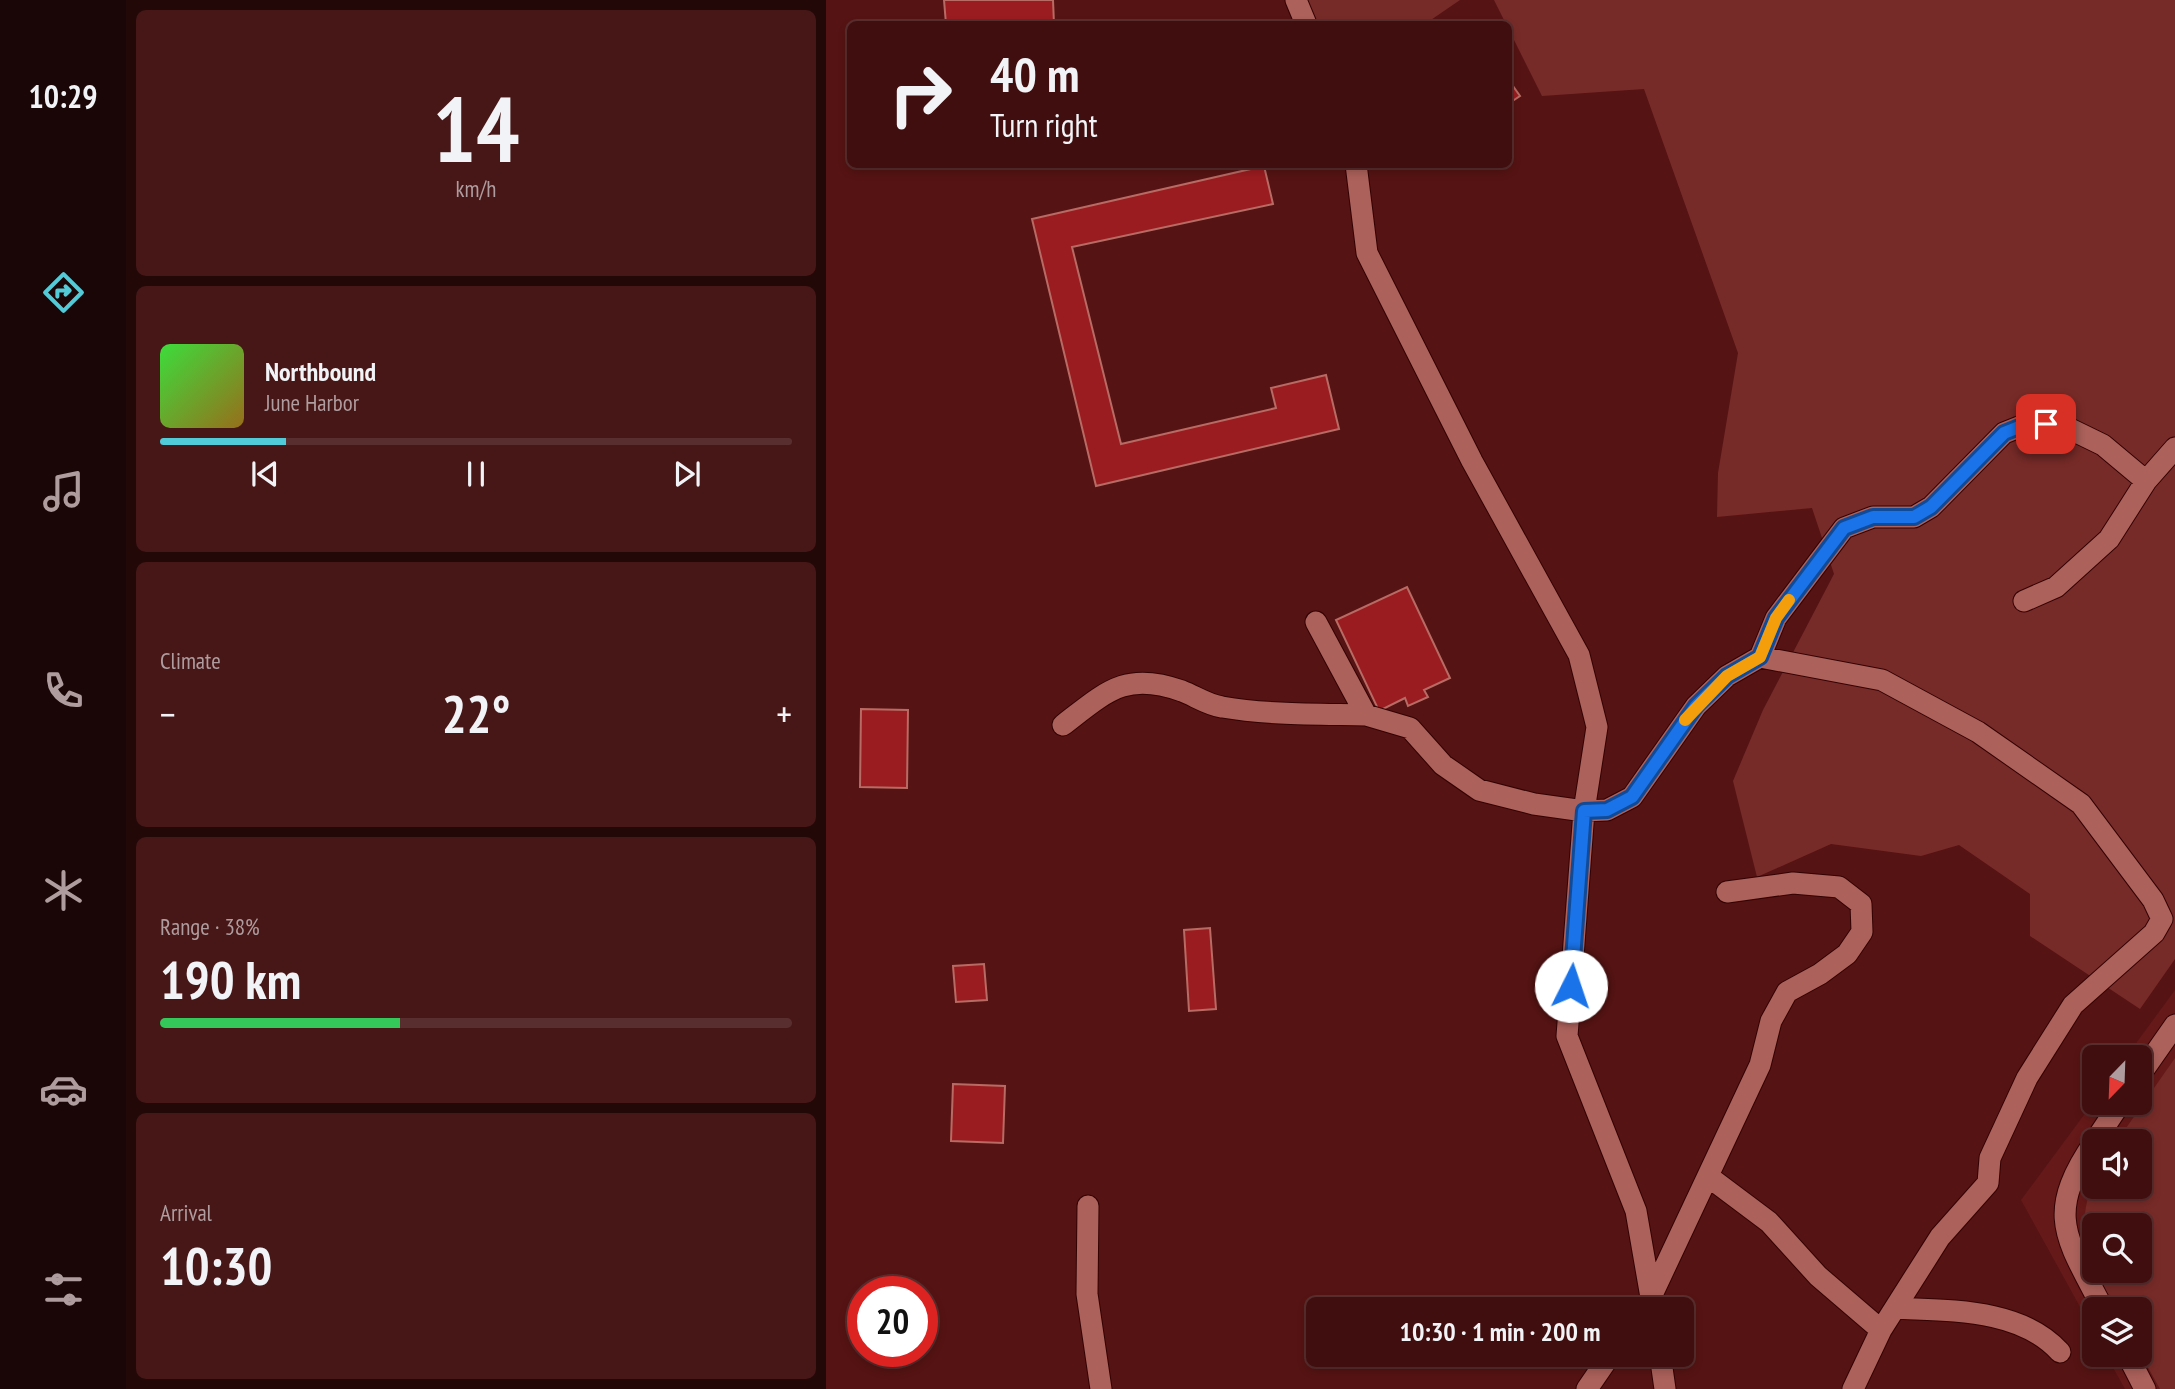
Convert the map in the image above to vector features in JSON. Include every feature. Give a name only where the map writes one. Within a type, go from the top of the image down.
[{"type":"lane","points":[[1296,0],[1305,21]]},
{"type":"lane","points":[[1356,168],[1367,253],[1472,461],[1579,655],[1597,727],[1584,811],[1567,1036],[1636,1211],[1648,1297]]},
{"type":"lane","points":[[1063,725],[1093,701],[1126,684],[1154,681],[1216,706],[1255,712],[1366,715],[1409,728],[1443,765],[1479,790],[1534,804],[1584,811],[1607,810],[1632,797],[1696,706],[1727,676],[1760,657],[1776,618],[1844,528],[1873,517],[1914,517],[1923,512],[2004,433],[2029,423],[2064,426],[2103,444],[2146,481]]},
{"type":"lane","points":[[2024,601],[2056,586],[2109,539],[2146,481],[2175,448]]},
{"type":"lane","points":[[1316,622],[1366,715]]},
{"type":"lane","points":[[1760,657],[1882,680],[1978,732],[2081,804],[2152,900],[2162,919],[2154,933],[2073,1005],[2027,1078],[1990,1158],[1987,1183],[1940,1237],[1881,1330],[1853,1389]]},
{"type":"lane","points":[[1653,1297],[1760,1065],[1771,1021],[1787,992],[1821,974],[1847,954],[1863,932],[1861,904],[1839,887],[1793,883],[1727,891]]},
{"type":"lane","points":[[2152,1058],[2175,1025]]},
{"type":"lane","points":[[2082,1160],[2075,1170],[2063,1213],[2067,1238],[2097,1297]]},
{"type":"lane","points":[[1709,1177],[1769,1222],[1818,1276],[1881,1330]]},
{"type":"lane","points":[[1088,1206],[1087,1294],[1101,1389]]},
{"type":"lane","points":[[1895,1308],[1996,1318],[2045,1336],[2060,1352]]},
{"type":"lane","points":[[1587,1389],[1602,1367]]},
{"type":"lane","points":[[1662,1367],[1665,1389]]},
{"type":"lane","points":[[2134,1367],[2145,1389]]},
{"type":"shaded area","points":[[1305,0],[1460,0],[1429,21],[1316,21]]},
{"type":"shaded area","points":[[1494,0],[2175,0],[2175,959],[2140,1009],[2030,936],[2030,894],[1959,845],[1921,856],[1831,844],[1757,877],[1733,781],[1763,710],[1834,574],[1812,508],[1717,517],[1718,473],[1738,353],[1644,89],[1542,96],[1512,36],[1512,21],[1504,21]]},
{"type":"shaded area","points":[[2175,990],[2175,1389],[2125,1389],[2113,1367],[2152,1367],[2152,1297],[2082,1297],[2082,1310],[2021,1200],[2084,1115],[2152,1115],[2152,1045],[2135,1045]]},
{"type":"shaded area","points":[[2175,1058],[2175,1389],[2160,1389],[2148,1367],[2152,1367],[2152,1297],[2109,1297],[2102,1283],[2152,1283],[2152,1213],[2085,1213],[2088,1199],[2152,1199],[2152,1129],[2125,1129],[2135,1115],[2152,1115],[2152,1091]]},
{"type":"building","points":[[944,0],[1053,0],[1054,21],[946,21]]},
{"type":"building","points":[[1512,85],[1520,96],[1512,101]]},
{"type":"building","points":[[1264,168],[1273,204],[1072,247],[1121,444],[1276,408],[1271,388],[1326,375],[1339,429],[1096,486],[1032,219]]},
{"type":"building","points":[[1407,587],[1450,678],[1424,690],[1428,697],[1408,706],[1405,698],[1379,711],[1336,620]]},
{"type":"building","points":[[861,709],[908,710],[907,788],[860,787]]},
{"type":"building","points":[[1210,928],[1216,1009],[1189,1011],[1184,930]]},
{"type":"building","points":[[984,964],[987,1000],[956,1002],[953,966]]},
{"type":"building","points":[[953,1084],[1005,1086],[1003,1143],[951,1141]]},
{"type":"slow traffic","points":[[1685,720],[1727,676],[1760,657],[1776,618],[1789,600]]},
{"type":"route","points":[[1571,986],[1584,811],[1607,810],[1632,797],[1668,742],[1696,706],[1727,676],[1760,657],[1776,618],[1844,528],[1873,517],[1914,517],[1931,507],[2004,433],[2029,423],[2046,424]]}]
